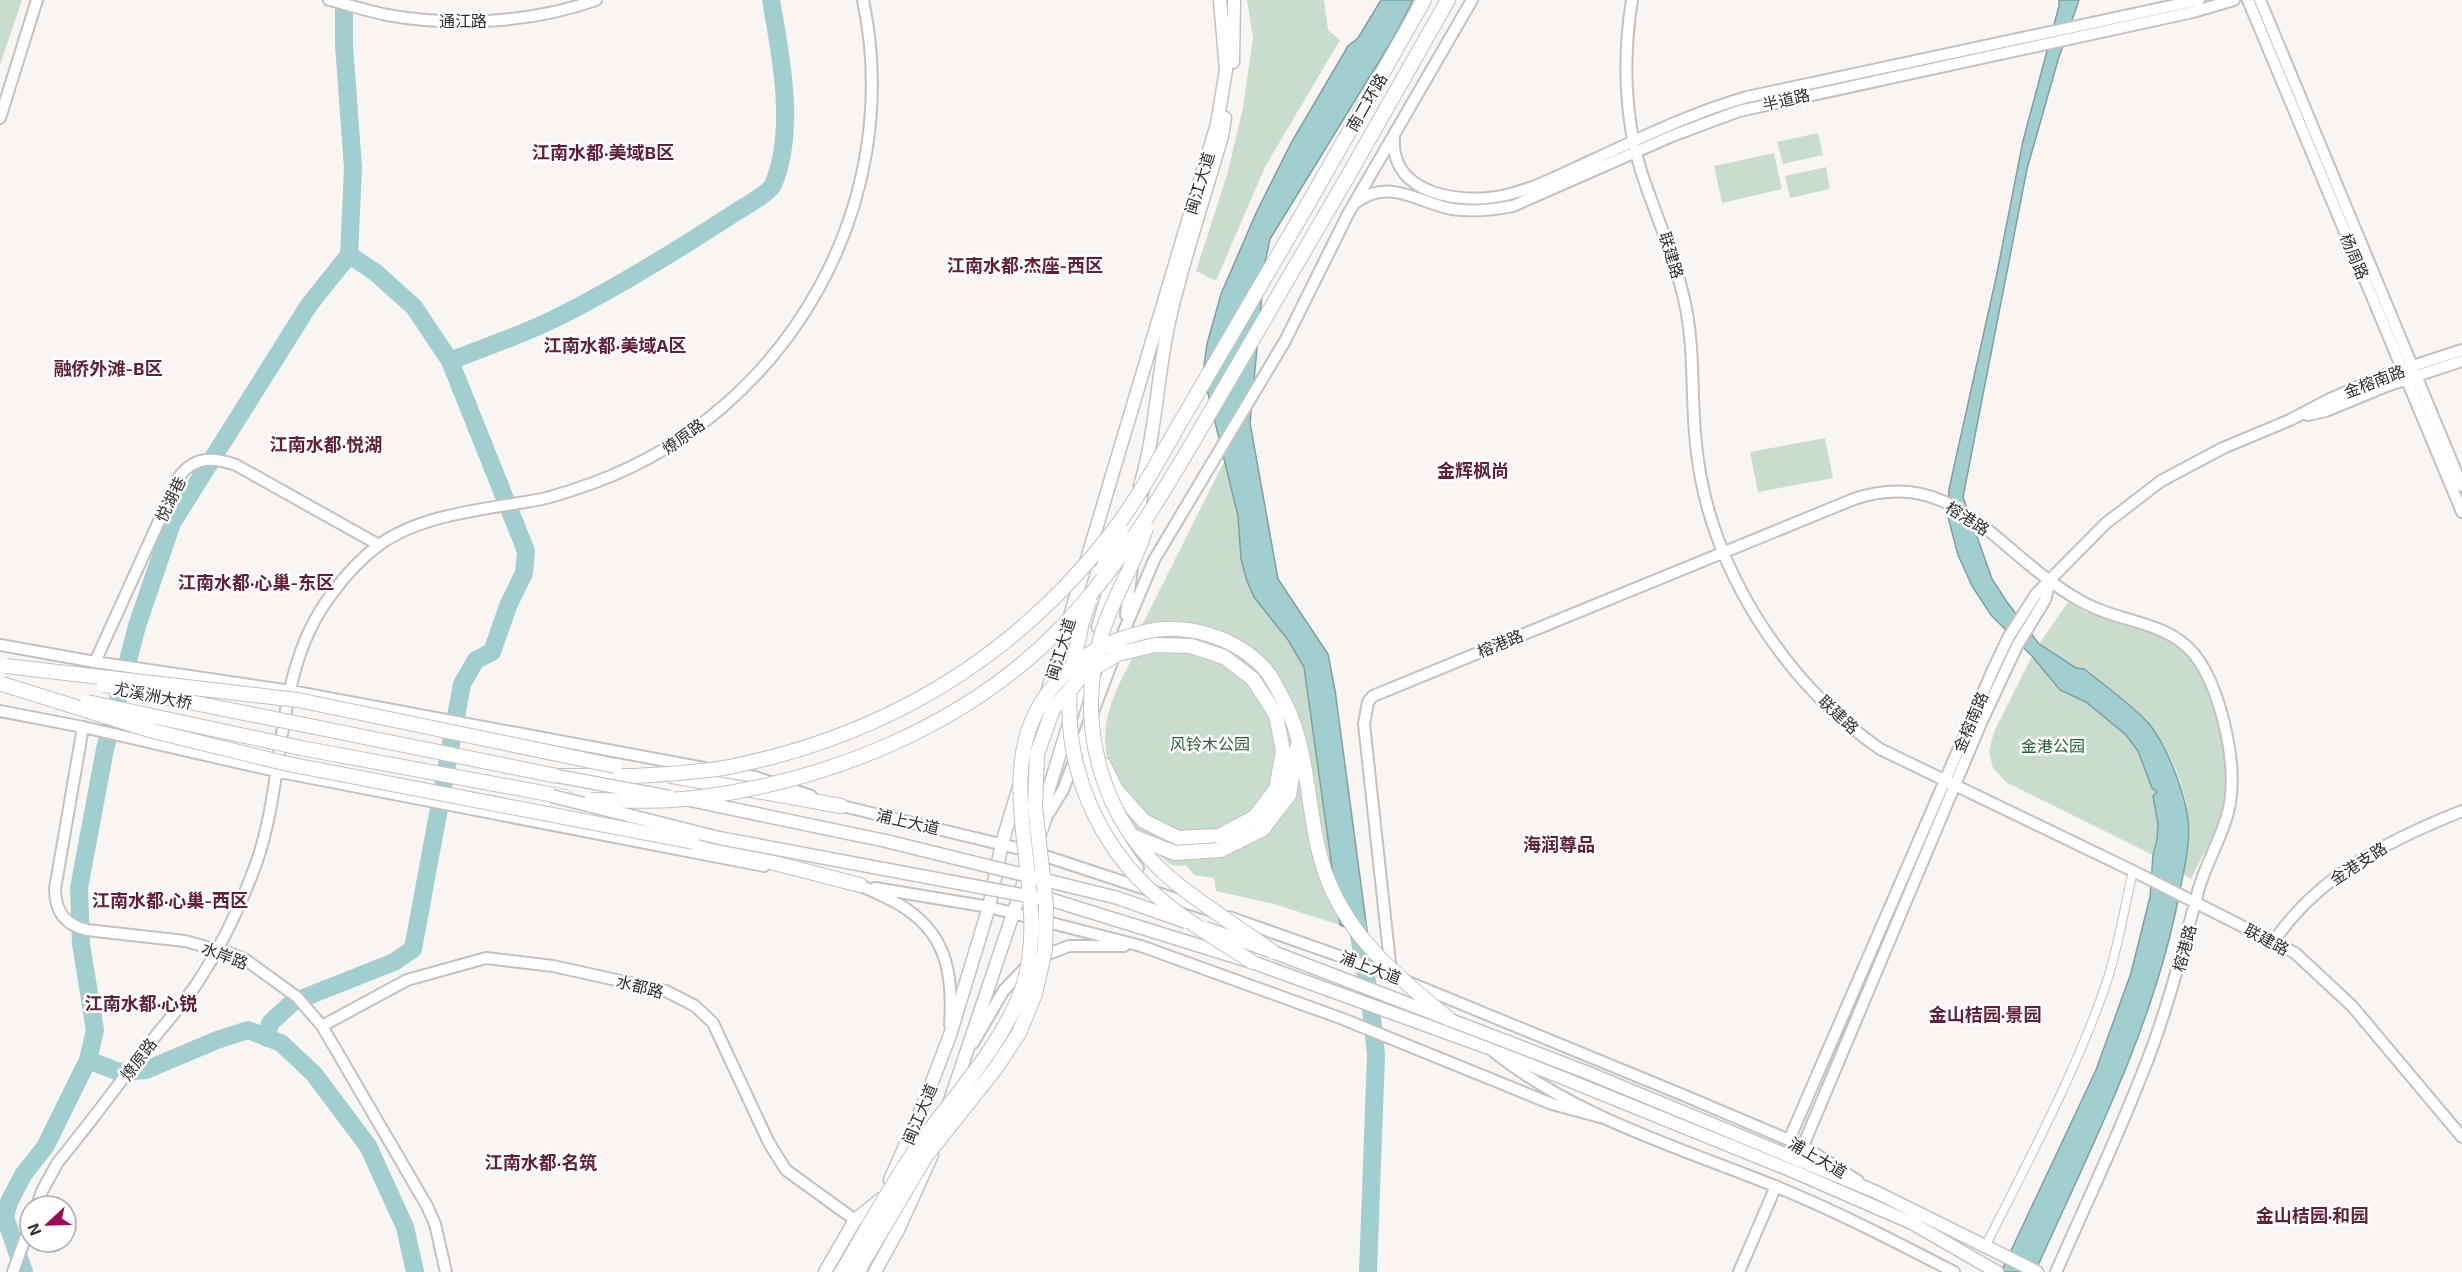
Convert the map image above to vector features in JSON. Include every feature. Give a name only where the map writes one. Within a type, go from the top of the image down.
[{"type":"highway","name":"南二环路","points":[[1134,501],[1308,204],[1424,0]]},
{"type":"highway","name":"南二环路","points":[[1150,515],[1448,0]]},
{"type":"highway","points":[[1134,501],[1094,588],[1073,658],[1069,717],[1078,773],[1099,823],[1134,874],[1185,919],[1252,962]]},
{"type":"highway","name":"尤溪洲大桥","points":[[3,665],[557,776],[635,776],[727,767],[824,742],[878,720],[960,675],[1016,635],[1062,590],[1110,534],[1134,501]]},
{"type":"highway","points":[[1150,515],[1140,548],[1102,631],[1095,658],[1090,686],[1092,740],[1098,768],[1114,806],[1132,837],[1151,860],[1176,883],[1273,952]]},
{"type":"highway","name":"尤溪洲大桥","points":[[1,684],[301,748],[552,796],[591,800],[642,801],[733,792],[811,773],[891,744],[977,696],[1054,635],[1101,582],[1150,515]]},
{"type":"highway","points":[[842,1272],[916,1148],[985,1059],[1007,1025],[1022,989],[1030,951],[1032,906],[1020,808],[1022,751],[1042,699],[1076,662],[1114,640],[1154,630],[1193,631],[1232,642],[1266,669],[1290,710],[1301,744],[1313,831],[1328,880],[1352,926],[1383,964],[1449,1019]]},
{"type":"highway","points":[[857,1272],[926,1156],[996,1068],[1013,1042],[1035,994],[1045,950],[1046,905],[1035,806],[1037,754],[1053,710],[1083,675],[1118,654],[1155,645],[1191,646],[1224,657],[1253,679],[1276,715],[1283,751],[1276,789],[1255,817],[1219,836],[1178,838],[1144,821],[1116,790],[1092,740]]},
{"type":"highway","points":[[3,665],[298,700],[615,766],[841,806]]},
{"type":"highway","points":[[1,684],[153,731],[288,764],[693,842],[860,885]]},
{"type":"highway","points":[[1078,773],[1100,805],[1132,837],[1175,853],[1221,850],[1263,829],[1289,795],[1297,751],[1290,710]]},
{"type":"main road","points":[[0,118],[37,0]]},
{"type":"main road","name":"通江路","points":[[329,0],[362,9],[414,18],[478,21],[543,15],[596,0]]},
{"type":"main road","name":"燎原路","points":[[41,1194],[58,1162],[194,988],[218,950],[257,861],[270,813],[275,771],[291,691],[304,641],[320,609],[345,578],[379,545],[432,521],[555,496],[630,469],[669,448],[745,386],[781,346],[837,254],[848,226],[864,164],[874,76],[871,40],[863,0]]},
{"type":"main road","name":"闽江大道","points":[[825,1272],[855,1220],[880,1201],[920,1114],[950,1035],[989,907],[1002,843],[1216,124],[1226,70],[1220,0]]},
{"type":"main road","name":"闽江大道","points":[[875,1272],[898,1230],[932,1156],[1011,913],[1045,819],[1047,795],[1146,466],[1160,367],[1171,313],[1222,136],[1232,72],[1234,0]]},
{"type":"main road","points":[[1045,819],[1063,790],[1154,560],[1285,341],[1355,203],[1472,0]]},
{"type":"main road","name":"联建路","points":[[1632,0],[1627,54],[1629,111],[1635,146],[1645,180],[1671,248],[1684,300],[1693,355],[1693,406],[1697,455],[1704,491],[1723,552],[1743,593],[1766,630],[1827,705],[1850,727],[1880,749],[2196,902],[2274,941],[2306,962],[2352,1006],[2462,1137]]},
{"type":"main road","name":"半道路","points":[[1355,203],[1372,194],[1396,191],[1454,209],[1496,210],[1522,203],[1716,106],[1755,95],[2199,0]]},
{"type":"main road","name":"半道路","points":[[1394,138],[1397,162],[1414,183],[1444,195],[1474,199],[1518,192],[1635,146],[1754,106],[2193,12],[2234,0]]},
{"type":"main road","name":"杨周路","points":[[2248,0],[2409,373],[2462,486]]},
{"type":"main road","name":"杨周路","points":[[2260,0],[2462,512]]},
{"type":"main road","name":"金榕南路","points":[[1789,1140],[1950,782],[2008,638],[2036,594],[2089,538],[2121,510],[2161,481],[2237,442],[2290,420],[2330,399],[2409,373],[2462,350]]},
{"type":"main road","name":"金榕南路","points":[[2409,373],[2462,361]]},
{"type":"main road","name":"悦湖巷","points":[[95,662],[179,477],[187,466],[194,462],[204,459],[223,460],[236,465],[379,545]]},
{"type":"main road","points":[[1124,631],[1146,466]]},
{"type":"main road","name":"榕港路","points":[[1391,975],[1364,724],[1368,702],[1373,696],[1854,499],[1882,490],[1900,490],[1929,496],[1956,507],[1978,522],[2050,581],[2098,610],[2171,634],[2193,652],[2204,671],[2227,734],[2231,762],[2231,794],[2226,817],[2211,853],[2178,972],[2143,1073],[2056,1272]]},
{"type":"main road","name":"浦上大道","points":[[0,645],[118,666],[291,691],[756,777],[841,806],[1033,852],[1379,970],[1803,1146],[1876,1192]]},
{"type":"main road","points":[[0,711],[410,798],[860,885],[989,907],[1142,946],[1343,1019],[1552,1104],[1600,1117],[1776,1186],[1836,1211],[1954,1272]]},
{"type":"main road","points":[[1087,725],[1089,766],[1103,807],[1128,855],[1159,894]]},
{"type":"main road","name":"水岸路","points":[[83,727],[55,889],[61,915],[73,926],[87,930],[185,941],[218,950],[246,960],[292,993],[312,1012],[322,1026],[427,1206],[435,1224],[446,1272]]},
{"type":"main road","name":"浦上大道","points":[[557,776],[713,804],[898,843],[1119,898],[1273,952],[1586,1072],[1876,1192],[2037,1272]]},
{"type":"main road","points":[[1803,1146],[1950,782]]},
{"type":"main road","name":"浦上大道","points":[[552,796],[719,838],[1048,900],[1252,962],[1490,1048],[1796,1172],[1912,1223],[1997,1272]]},
{"type":"main road","name":"金港支路","points":[[2274,941],[2302,905],[2348,867],[2403,836],[2462,811]]},
{"type":"main road","points":[[860,885],[899,904],[916,915],[932,931],[941,947],[948,968],[951,988],[950,1035]]},
{"type":"main road","points":[[961,1065],[1004,990],[1034,961],[1069,946],[1142,946]]},
{"type":"main road","name":"水都路","points":[[322,1026],[407,980],[486,958],[553,966],[666,992],[695,1006],[712,1023],[730,1055],[769,1143],[786,1170],[855,1220]]},
{"type":"main road","points":[[1490,1048],[1510,1065],[1600,1117]]},
{"type":"main road","points":[[1739,1272],[1776,1186]]},
{"type":"main road","points":[[14,1269],[20,1254]]},
{"type":"street","points":[[1986,1245],[2042,1135],[2088,1032],[2106,984],[2133,871]]},
{"type":"green space","points":[[0,0],[22,0],[0,65]]},
{"type":"green space","points":[[1247,0],[1324,0],[1328,30],[1340,40],[1265,167],[1216,281],[1196,271],[1227,175],[1243,108],[1253,38]]},
{"type":"green space","points":[[1818,133],[1823,155],[1783,164],[1777,142]]},
{"type":"green space","points":[[1774,153],[1782,189],[1722,203],[1714,166]]},
{"type":"green space","points":[[1826,167],[1830,189],[1790,198],[1785,176]]},
{"type":"green space","points":[[1825,438],[1833,478],[1758,492],[1750,452]]},
{"type":"green space","name":"风铃木公园","points":[[1225,460],[1238,516],[1241,559],[1247,581],[1254,597],[1288,640],[1304,667],[1340,925],[1274,904],[1216,891],[1214,878],[1194,875],[1186,865],[1175,865],[1165,860],[1144,838],[1130,818],[1119,797],[1109,767],[1106,729],[1109,712],[1121,679],[1141,642],[1136,637]]},
{"type":"green space","points":[[2068,602],[2088,614],[2092,610],[2130,627],[2158,634],[2173,642],[2193,663],[2209,694],[2223,743],[2226,765],[2225,789],[2216,828],[2191,879],[2183,874],[2188,834],[2185,798],[2175,768],[2160,740],[2142,716],[2121,697],[2084,669],[2076,668],[2039,644]]},
{"type":"green space","name":"金港公园","points":[[2032,656],[2060,690],[2086,702],[2126,735],[2138,751],[2152,788],[2158,792],[2153,796],[2158,833],[2153,855],[2006,782],[1993,768],[1989,751],[1994,732]]},
{"type":"water","points":[[1381,0],[1413,0],[1394,37],[1270,239],[1265,262],[1250,423],[1278,579],[1328,654],[1335,690],[1368,937],[1340,925],[1304,667],[1288,640],[1254,597],[1247,581],[1241,559],[1238,516],[1203,373],[1207,344],[1221,294],[1257,211],[1291,143],[1348,46],[1358,38]]},
{"type":"water","points":[[2059,0],[2079,0],[2058,60],[2027,169],[1963,497],[1992,579],[2039,644],[2076,668],[2084,669],[2136,710],[2156,734],[2168,755],[2182,791],[2188,822],[2188,841],[2169,940],[2155,989],[2099,1132],[2035,1272],[2001,1272],[2096,1070],[2131,973],[2150,897],[2158,824],[2153,796],[2157,792],[2152,788],[2138,751],[2126,735],[2086,702],[2060,690],[2032,656],[1991,615],[1972,586],[1958,555],[1948,517],[1949,489],[1996,278],[2023,141]]},
{"type":"waterway","points":[[24,1272],[5,1217],[9,1202],[23,1175],[45,1147],[88,1060],[95,1030],[81,944],[79,888],[105,749],[137,626],[172,523],[309,305],[349,255],[353,168],[344,44],[344,0]]},
{"type":"waterway","points":[[450,361],[543,324],[579,306],[690,242],[771,188],[780,164],[785,118],[782,69],[771,0]]},
{"type":"waterway","points":[[267,1038],[270,1023],[293,1002],[394,962],[413,949],[462,684],[476,660],[492,652],[508,606],[524,573],[526,551],[450,361],[414,307],[375,272],[349,255]]},
{"type":"waterway","points":[[1357,924],[1370,999],[1376,1055],[1368,1272]]},
{"type":"waterway","points":[[88,1060],[119,1072],[146,1070],[217,1040],[248,1030],[281,1043],[314,1074],[368,1146],[405,1227],[415,1272]]},
{"type":"district","name":"江南水都·美域B区","points":[[603,152]]},
{"type":"district","name":"江南水都·杰座-西区","points":[[1025,265]]},
{"type":"district","name":"江南水都·美域A区","points":[[615,345]]},
{"type":"district","name":"融侨外滩-B区","points":[[108,368]]},
{"type":"district","name":"江南水都·悦湖","points":[[326,444]]},
{"type":"district","name":"金辉枫尚","points":[[1473,470]]},
{"type":"district","name":"江南水都·心巢-东区","points":[[256,582]]},
{"type":"district","name":"海润尊品","points":[[1559,844]]},
{"type":"district","name":"江南水都·心巢-西区","points":[[170,900]]},
{"type":"district","name":"江南水都·心锐","points":[[141,1003]]},
{"type":"district","name":"金山桔园·景园","points":[[1985,1014]]},
{"type":"district","name":"江南水都·名筑","points":[[541,1162]]},
{"type":"district","name":"金山桔园·和园","points":[[2312,1215]]}]
